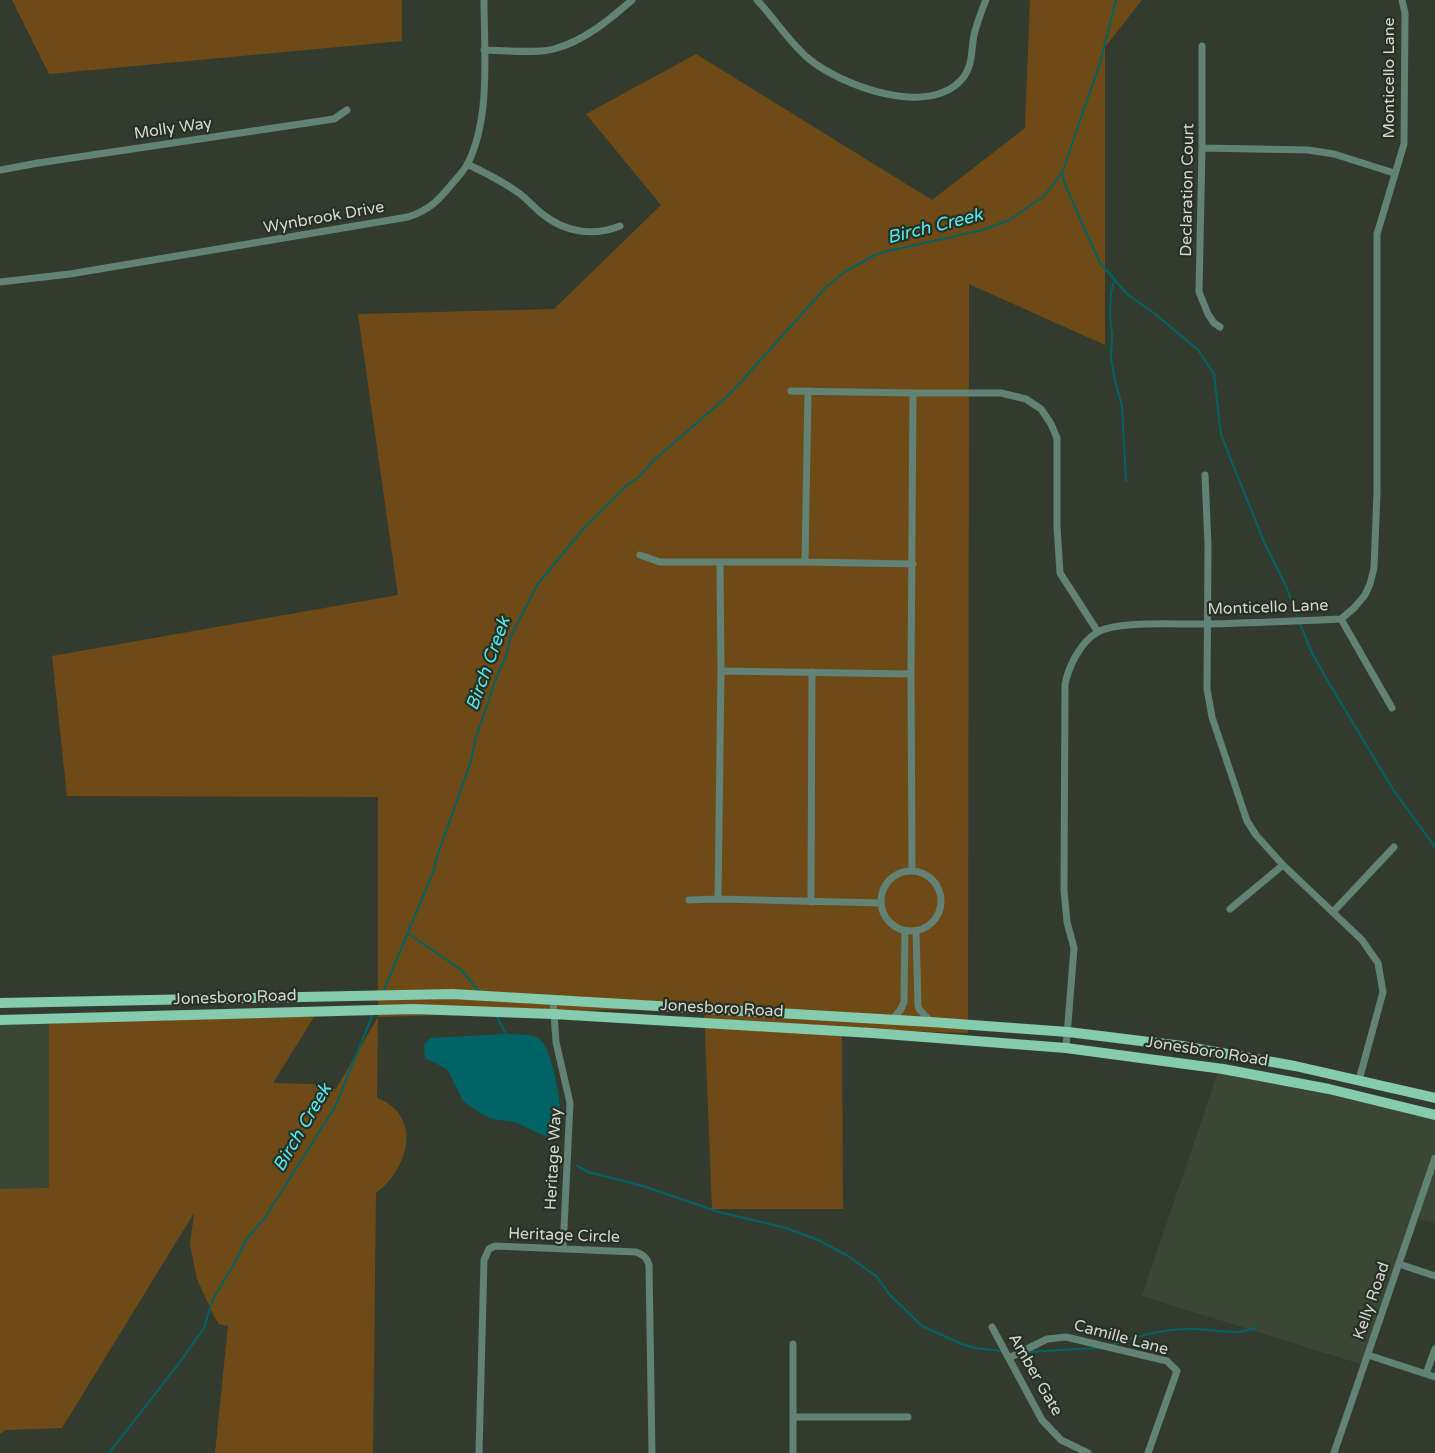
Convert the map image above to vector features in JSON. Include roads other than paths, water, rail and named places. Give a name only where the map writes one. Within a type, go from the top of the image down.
[{"type":"main road","name":"Jonesboro Road","points":[[0,1003],[452,994],[931,1022],[1133,1039],[1256,1058],[1435,1098]]},
{"type":"main road","name":"Jonesboro Road","points":[[0,1020],[412,1009],[553,1014],[872,1033],[1066,1048],[1273,1077],[1435,1115]]},
{"type":"street","name":"Wynbrook Drive","points":[[0,282],[70,274],[408,217],[425,211],[438,201],[467,164],[477,138],[482,111],[484,0]]},
{"type":"street","points":[[484,50],[552,50],[579,40],[613,17],[632,0]]},
{"type":"street","points":[[757,0],[809,59],[831,74],[891,95],[917,98],[945,92],[963,78],[972,59],[979,15],[986,0]]},
{"type":"street","name":"Monticello Lane","points":[[1098,632],[1146,624],[1341,620],[1365,595],[1370,585],[1374,568],[1377,493],[1375,350],[1377,234],[1394,173],[1401,158],[1405,133],[1405,14],[1402,0]]},
{"type":"street","name":"Declaration Court","points":[[1202,45],[1199,292],[1208,314],[1220,327]]},
{"type":"street","name":"Molly Way","points":[[0,170],[334,119],[347,110]]},
{"type":"street","points":[[1202,148],[1308,150],[1334,154],[1394,173]]},
{"type":"street","points":[[467,164],[495,177],[522,195],[553,222],[567,230],[607,231],[620,226]]},
{"type":"street","points":[[791,391],[1001,393],[1026,399],[1041,409],[1057,438],[1057,537],[1060,573],[1098,632],[1080,649],[1068,668],[1065,685],[1064,890],[1067,921],[1074,948],[1066,1048]]},
{"type":"street","points":[[806,562],[808,391]]},
{"type":"street","points":[[912,870],[910,675],[913,564],[913,393]]},
{"type":"street","points":[[1205,475],[1208,546],[1206,689],[1212,717],[1246,821],[1283,865],[1373,953],[1378,963],[1383,992],[1359,1080]]},
{"type":"street","points":[[640,555],[660,562],[913,564]]},
{"type":"street","points":[[718,899],[720,562]]},
{"type":"street","points":[[1341,620],[1392,708]]},
{"type":"street","points":[[721,671],[910,675]]},
{"type":"street","points":[[811,902],[812,672]]},
{"type":"street","points":[[1333,912],[1394,848]]},
{"type":"street","points":[[1230,909],[1283,865]]},
{"type":"street","points":[[912,870],[930,877],[941,894],[942,904],[934,922],[926,928],[905,931],[891,924],[882,910],[882,893],[893,876],[912,870]]},
{"type":"street","points":[[689,900],[881,903]]},
{"type":"street","points":[[892,1020],[904,1002],[905,931]]},
{"type":"street","points":[[916,931],[918,1005],[919,1010],[931,1022]]},
{"type":"street","name":"Heritage Way","points":[[552,1000],[558,1056],[570,1103],[563,1249]]},
{"type":"street","name":"Kelly Road","points":[[1334,1453],[1435,1158]]},
{"type":"street","name":"Heritage Circle","points":[[479,1453],[486,1255],[489,1249],[495,1246],[636,1252],[643,1254],[647,1259],[649,1265],[652,1453]]},
{"type":"street","points":[[1399,1264],[1435,1276]]},
{"type":"street","name":"Amber Gate","points":[[992,1327],[1042,1420],[1061,1440],[1088,1453]]},
{"type":"street","name":"Camille Lane","points":[[1010,1358],[1047,1339],[1065,1336],[1167,1361],[1177,1371],[1148,1453]]},
{"type":"street","points":[[793,1344],[793,1453]]},
{"type":"street","points":[[1426,1374],[1435,1348]]},
{"type":"street","points":[[1368,1355],[1435,1377]]},
{"type":"street","points":[[793,1418],[908,1417]]},
{"type":"water","points":[[506,1034],[535,1036],[544,1044],[554,1071],[560,1104],[560,1132],[557,1140],[515,1122],[492,1119],[480,1113],[463,1101],[447,1069],[425,1058],[424,1045],[430,1038]]},
{"type":"waterway","name":"Birch Creek","points":[[383,992],[434,870],[511,636],[537,585],[584,528],[654,460],[730,394],[826,287],[846,271],[875,255],[888,251],[983,230],[1009,220],[1043,197],[1062,173],[1100,63],[1116,0]]},
{"type":"waterway","points":[[1062,173],[1065,185],[1100,263],[1128,295],[1154,313],[1198,350],[1214,374],[1221,435],[1298,618]]},
{"type":"waterway","points":[[1114,281],[1110,316],[1111,358],[1122,406],[1126,481]]},
{"type":"waterway","points":[[1300,624],[1326,678],[1394,791],[1435,847]]},
{"type":"waterway","points":[[407,933],[460,969],[481,993]]},
{"type":"waterway","name":"Birch Creek","points":[[109,1453],[204,1328],[213,1299],[245,1241],[264,1219],[335,1107],[373,1014]]},
{"type":"waterway","points":[[496,1015],[506,1034]]},
{"type":"waterway","points":[[577,1166],[588,1172],[643,1186],[719,1212],[786,1228],[818,1240],[848,1256],[876,1276],[890,1295],[922,1326],[962,1344],[1002,1351]]},
{"type":"waterway","points":[[1112,1345],[1164,1331],[1195,1329],[1241,1332],[1256,1327]]},
{"type":"waterway","points":[[1028,1352],[1098,1348]]}]
